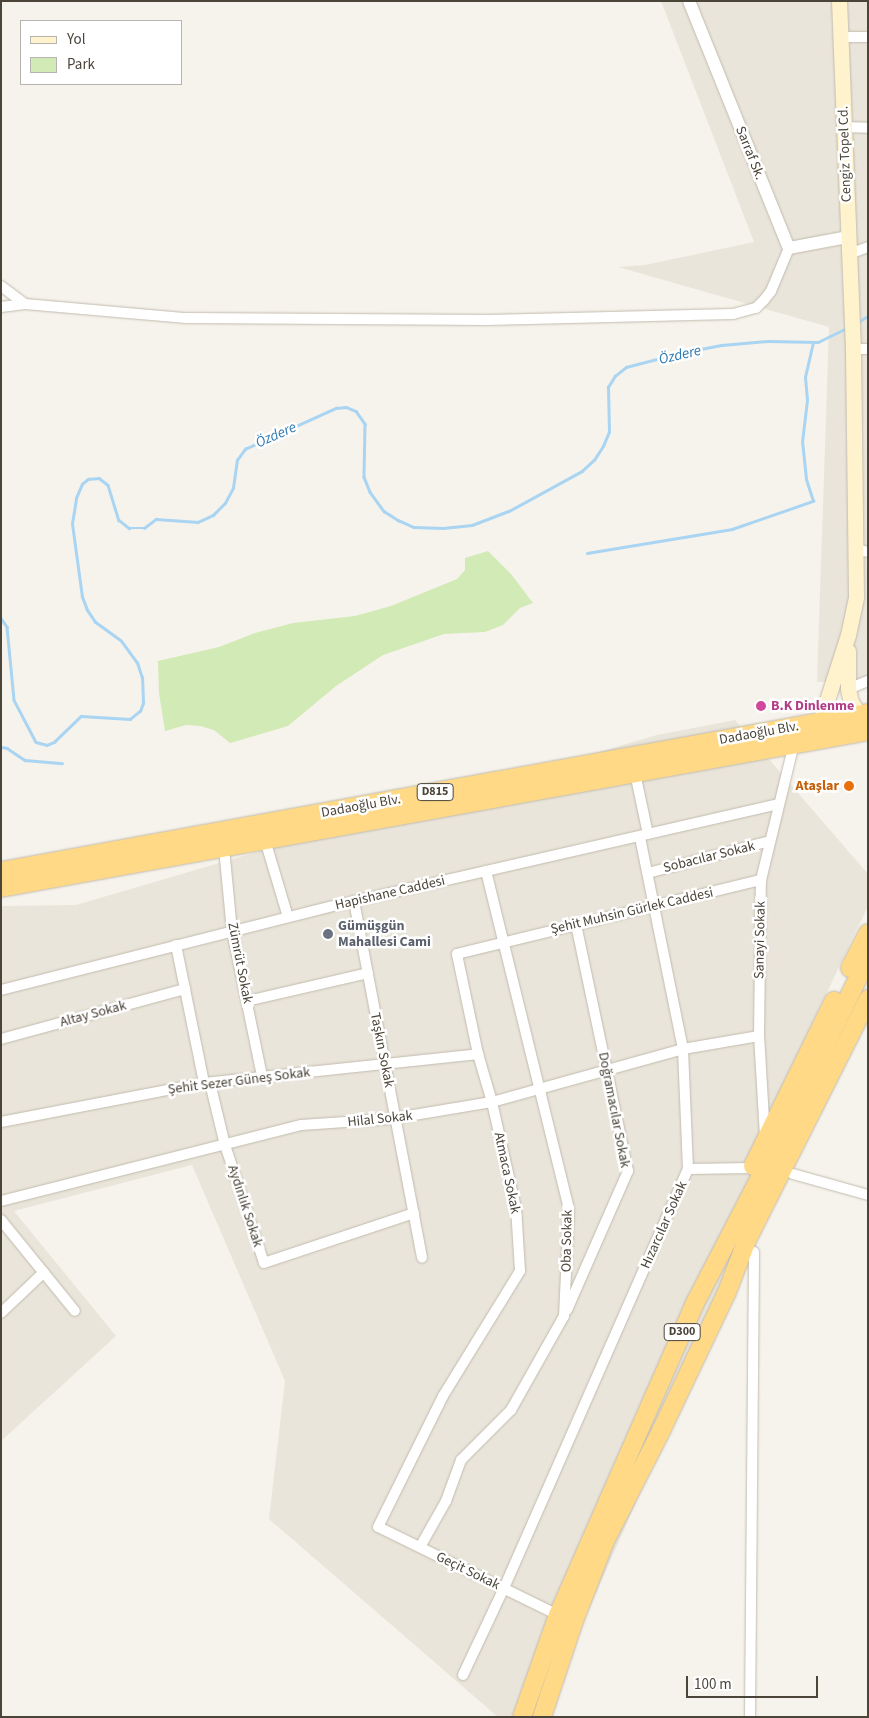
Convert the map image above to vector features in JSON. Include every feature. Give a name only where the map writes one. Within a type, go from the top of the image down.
[{"type":"highway","name":"Dadaoğlu Blv.","points":[[1,871],[863,713]]},
{"type":"highway","name":"Dadaoğlu Blv.","points":[[1,888],[868,730]]},
{"type":"highway","points":[[695,1304],[700,1280],[712,1249],[868,933]]},
{"type":"highway","name":"D300","points":[[522,1717],[558,1615],[695,1304],[766,1166],[868,958]]},
{"type":"highway","name":"D300","points":[[542,1717],[574,1621],[605,1541],[661,1431],[727,1292],[747,1240],[868,999]]},
{"type":"highway","points":[[727,1292],[754,1252],[868,1025]]},
{"type":"main road","name":"Cengiz Topel Cd.","points":[[839,1],[850,307],[858,345]]},
{"type":"main road","points":[[820,722],[848,635],[856,597],[862,550],[858,345]]},
{"type":"main road","points":[[848,635],[848,689],[851,702],[863,713]]},
{"type":"street","name":"Sarraf Sk.","points":[[689,1],[789,248]]},
{"type":"street","points":[[840,37],[868,37]]},
{"type":"street","points":[[844,127],[868,128]]},
{"type":"street","points":[[1,307],[25,304],[186,318],[488,320],[733,314],[756,308],[764,300],[771,291],[789,248],[848,237]]},
{"type":"street","points":[[848,254],[868,247]]},
{"type":"street","points":[[1,286],[25,304]]},
{"type":"street","points":[[848,689],[868,681]]},
{"type":"street","name":"Sanayi Sokak","points":[[765,1140],[759,1036],[761,880],[794,744]]},
{"type":"street","name":"Hızarcılar Sokak","points":[[463,1675],[504,1588],[688,1170],[683,1048],[648,873],[634,773]]},
{"type":"street","name":"Hapishane Caddesi","points":[[1,990],[354,901],[779,804]]},
{"type":"street","points":[[264,840],[288,918]]},
{"type":"street","name":"Sobacılar Sokak","points":[[648,873],[770,841]]},
{"type":"street","name":"Zümrüt Sokak","points":[[224,848],[232,932],[262,1076]]},
{"type":"street","name":"Oba Sokak","points":[[420,1547],[446,1501],[461,1460],[511,1410],[564,1316],[569,1209],[486,871]]},
{"type":"street","name":"Şehit Muhsin Gürlek Caddesi","points":[[503,941],[655,908],[761,880]]},
{"type":"street","name":"Taşkın Sokak","points":[[354,901],[422,1258]]},
{"type":"street","name":"Doğramacılar Sokak","points":[[564,1316],[628,1171],[576,924]]},
{"type":"street","name":"Atmaca Sokak","points":[[378,1527],[443,1396],[520,1271],[516,1208],[492,1102],[478,1054],[457,954],[503,941]]},
{"type":"street","name":"Aydınlık Sokak","points":[[176,945],[207,1083],[225,1145],[264,1263],[414,1213]]},
{"type":"street","points":[[247,1001],[368,973]]},
{"type":"street","name":"Altay Sokak","points":[[1,1039],[185,988]]},
{"type":"street","name":"Hilal Sokak","points":[[1,1201],[301,1125],[396,1118],[492,1102],[683,1048],[759,1036]]},
{"type":"street","name":"Şehit Sezer Güneş Sokak","points":[[1,1122],[207,1083],[478,1054]]},
{"type":"street","points":[[688,1170],[752,1168]]},
{"type":"street","points":[[793,1174],[868,1195]]},
{"type":"street","points":[[1,1220],[75,1311]]},
{"type":"street","points":[[750,1717],[754,1252]]},
{"type":"street","points":[[1,1313],[44,1272]]},
{"type":"street","name":"Geçit Sokak","points":[[378,1527],[558,1615]]},
{"type":"shaded area","points":[[661,1],[868,1],[868,682],[817,682],[829,327],[618,267],[645,265],[754,242]]},
{"type":"shaded area","points":[[735,720],[868,874],[868,906],[781,1089],[754,1214],[642,1489],[581,1627],[550,1717],[498,1717],[269,1519],[285,1381],[192,1165],[14,1211],[116,1336],[1,1441],[1,906],[76,905],[657,735]]},
{"type":"green space","points":[[488,551],[511,574],[533,603],[520,608],[503,625],[485,632],[444,634],[383,655],[336,686],[288,726],[230,743],[214,730],[200,726],[186,725],[165,731],[159,693],[158,661],[219,647],[255,633],[293,623],[355,616],[391,606],[457,579],[465,570],[465,558]]},
{"type":"waterway","name":"Özdere","points":[[858,322],[868,316]]},
{"type":"waterway","name":"Özdere","points":[[1,618],[7,627],[14,700],[36,742],[47,745],[54,742],[81,716],[130,719],[140,711],[143,703],[142,678],[137,663],[121,641],[95,622],[87,610],[82,597],[72,524],[76,498],[82,484],[88,479],[99,478],[108,485],[119,520],[129,528],[144,528],[156,519],[198,522],[213,515],[225,503],[233,488],[237,460],[245,449],[336,408],[346,407],[356,411],[365,424],[364,477],[370,492],[384,511],[414,527],[443,528],[472,525],[509,511],[582,471],[594,460],[609,432],[608,387],[615,376],[626,367],[680,353],[722,345],[768,341],[818,342],[847,328]]},
{"type":"waterway","points":[[587,553],[732,529],[813,501],[806,479],[802,442],[807,400],[805,377],[813,343]]},
{"type":"waterway","points":[[1,747],[7,748],[25,760],[62,763]]},
{"type":"place","name":"B.K Dinlenme","points":[[761,706]]},
{"type":"place","name":"Ataşlar","points":[[849,786]]},
{"type":"place","name":"Gümüşgün Mahallesi Cami","points":[[328,934]]}]
